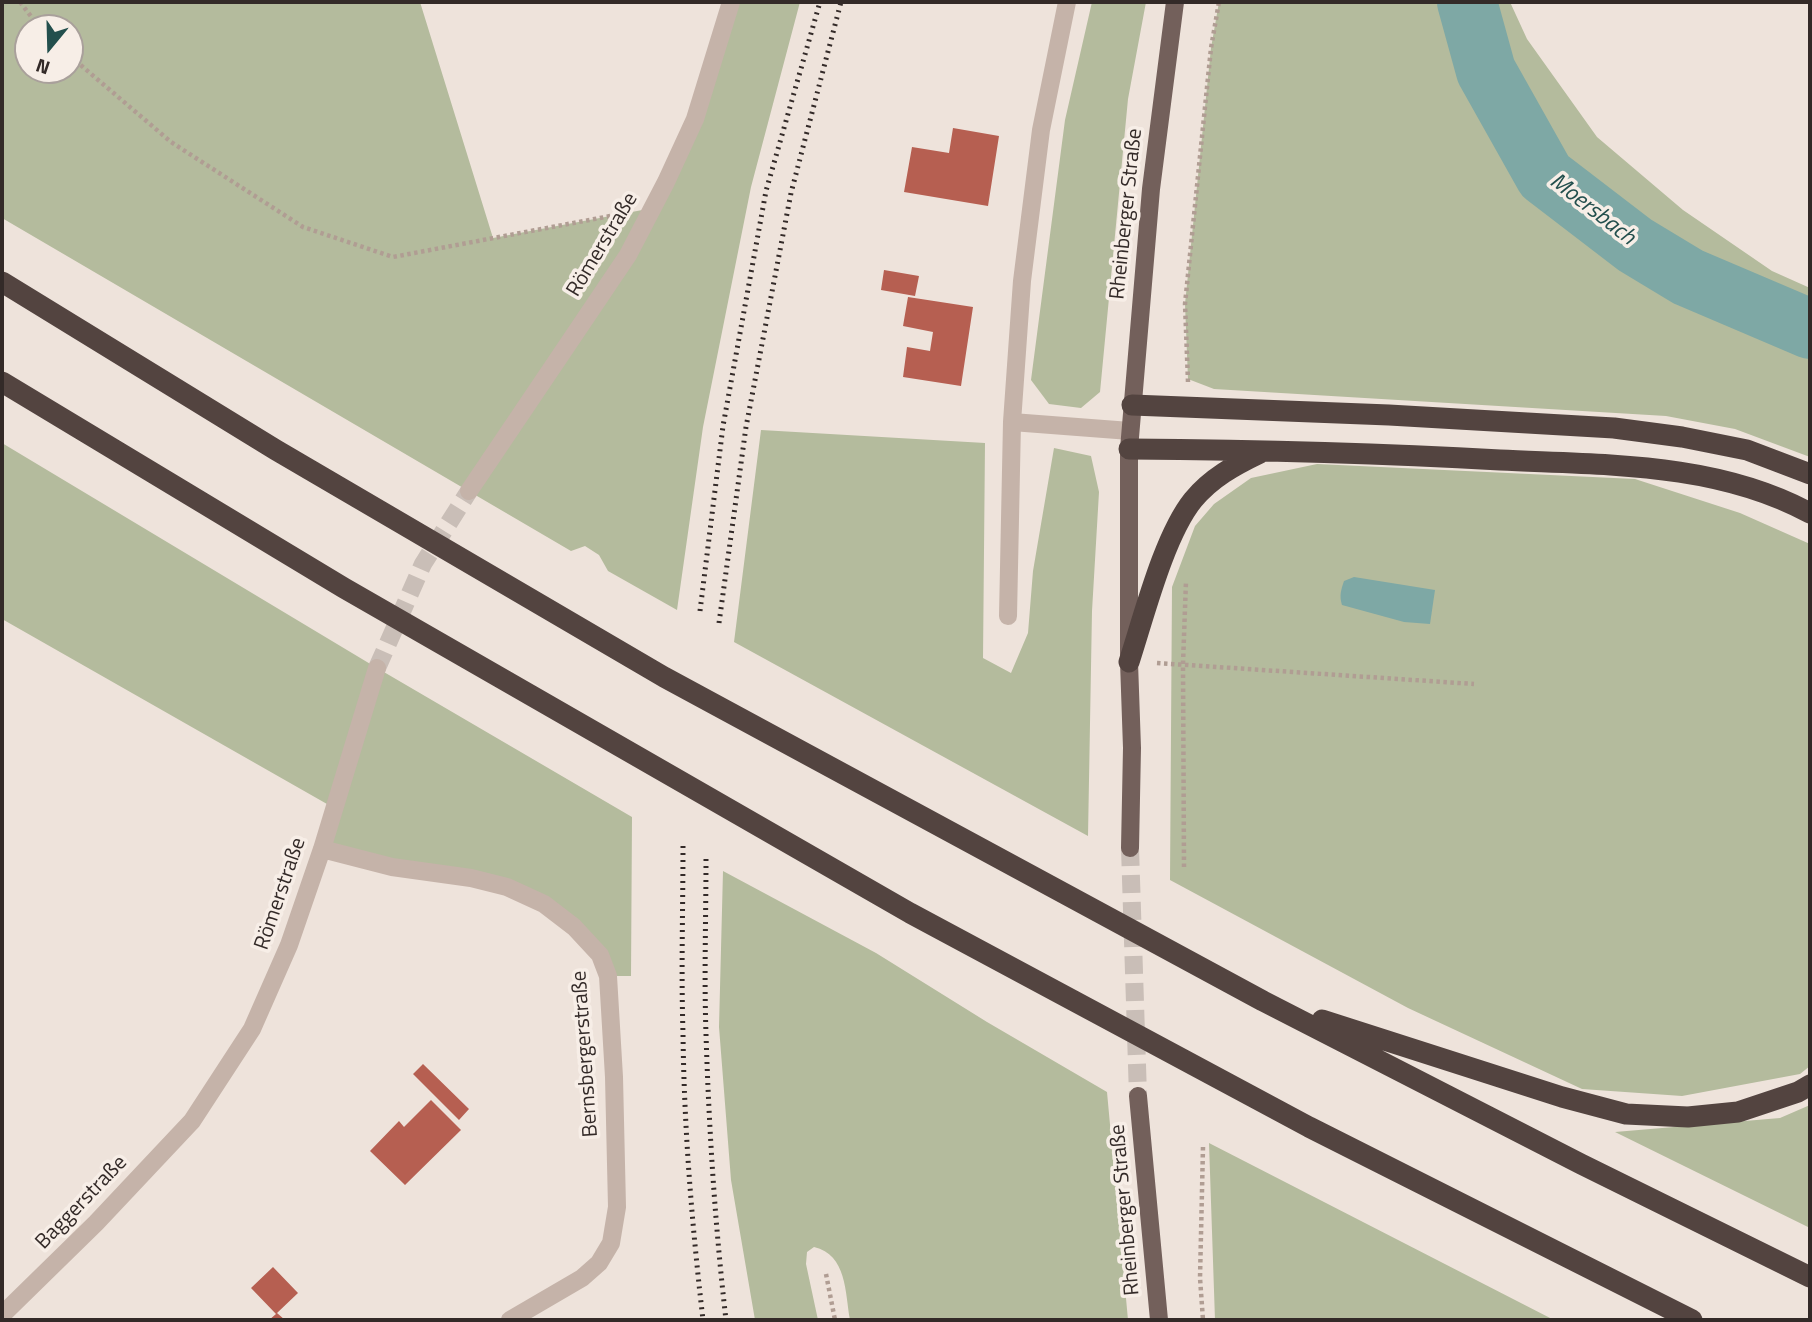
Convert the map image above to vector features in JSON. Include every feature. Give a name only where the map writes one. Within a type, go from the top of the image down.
[{"type":"highway","points":[[2,282],[276,450],[664,677],[1263,1001],[1581,1164],[1810,1277]]},
{"type":"highway","points":[[2,382],[356,595],[910,912],[1309,1127],[1692,1320]]},
{"type":"highway","points":[[1132,405],[1614,428],[1682,437],[1747,450],[1810,474]]},
{"type":"highway","points":[[1130,440],[1263,452],[1384,454],[1646,467],[1720,478],[1792,503],[1810,513]]},
{"type":"highway","points":[[1129,662],[1169,544],[1182,515],[1210,482],[1230,467],[1263,452]]},
{"type":"highway","points":[[1263,1001],[1562,1097],[1626,1114],[1688,1117],[1738,1112],[1810,1085]]},
{"type":"main road","name":"Rheinberger Straße","points":[[1130,848],[1130,440],[1151,189],[1175,2]]},
{"type":"main road","name":"Rheinberger Straße","points":[[1138,1096],[1159,1320]]},
{"type":"street","name":"Römerstraße","points":[[469,491],[628,255],[695,119],[731,2]]},
{"type":"street","points":[[1008,616],[1012,422],[1022,281],[1041,130],[1067,2]]},
{"type":"street","points":[[1012,422],[1130,440]]},
{"type":"street","name":"Römerstraße","points":[[192,1121],[252,1029],[289,945],[377,668]]},
{"type":"street","name":"Bernsbergerstraße","points":[[321,849],[392,867],[471,877],[507,887],[544,904],[574,927],[600,955],[608,976],[614,1077],[617,1207],[611,1243],[599,1263],[582,1278],[510,1320]]},
{"type":"street","name":"Baggerstraße","points":[[2,1315],[96,1223],[192,1121]]},
{"type":"path","points":[[1186,407],[1189,368],[1185,304],[1211,48],[1219,2]]},
{"type":"path","points":[[84,68],[172,142],[303,227],[393,257],[653,208]]},
{"type":"path","points":[[1184,867],[1183,664],[1187,575]]},
{"type":"path","points":[[1129,662],[1474,684]]},
{"type":"path","points":[[1203,1147],[1200,1278],[1203,1320]]},
{"type":"path","points":[[826,1274],[835,1320]]},
{"type":"green space","points":[[2,2],[420,2],[493,238],[653,208],[731,2],[800,2],[751,187],[703,427],[677,610],[608,571],[599,555],[585,546],[571,551],[2,218]]},
{"type":"green space","points":[[1092,2],[1146,2],[1128,99],[1100,392],[1081,408],[1049,404],[1031,380],[1065,120]]},
{"type":"green space","points":[[1219,2],[1510,2],[1527,39],[1597,137],[1683,210],[1772,271],[1810,288],[1810,457],[1735,429],[1666,416],[1214,389],[1188,379],[1185,304],[1211,48]]},
{"type":"green space","points":[[761,430],[985,443],[983,658],[1011,673],[1028,633],[1033,571],[1054,448],[1091,456],[1099,492],[1092,611],[1088,836],[734,642]]},
{"type":"green space","points":[[2,443],[632,817],[631,976],[608,976],[544,904],[322,849],[334,808],[2,619]]},
{"type":"green space","points":[[1317,464],[1635,479],[1740,513],[1810,544],[1810,1066],[1800,1074],[1682,1096],[1582,1089],[1408,1008],[1170,880],[1172,587],[1195,526],[1214,504],[1251,478]]},
{"type":"green space","points":[[723,871],[876,953],[1107,1092],[1128,1320],[850,1320],[839,1266],[825,1251],[814,1247],[807,1252],[806,1264],[818,1320],[755,1320],[731,1180],[719,1027]]},
{"type":"green space","points":[[1810,1105],[1810,1228],[1615,1132],[1780,1118]]},
{"type":"green space","points":[[1209,1143],[1554,1320],[1215,1320]]},
{"type":"water","points":[[1354,577],[1435,590],[1430,624],[1404,622],[1342,605],[1344,581]]},
{"type":"building","points":[[953,128],[999,136],[988,206],[904,192],[912,147],[949,153]]},
{"type":"building","points":[[884,270],[919,276],[915,296],[881,290]]},
{"type":"building","points":[[908,297],[973,307],[961,386],[903,377],[907,347],[930,351],[933,332],[903,326]]},
{"type":"building","points":[[423,1064],[469,1109],[459,1120],[413,1074]]},
{"type":"building","points":[[431,1100],[461,1130],[405,1185],[370,1151],[399,1121],[404,1127]]},
{"type":"building","points":[[273,1267],[298,1293],[277,1313],[285,1320],[269,1320],[276,1314],[251,1288]]},
{"type":"waterway","name":"Moersbach","points":[[1467,2],[1486,71],[1545,176],[1635,245],[1688,277],[1810,329]]},
{"type":"tunnel","points":[[377,668],[423,564],[469,491]]},
{"type":"tunnel","points":[[1130,848],[1138,1096]]},
{"type":"railway","points":[[700,611],[723,426],[766,191],[820,2]]},
{"type":"railway","points":[[719,623],[746,427],[791,193],[841,2]]},
{"type":"railway","points":[[683,846],[685,1105],[703,1320]]},
{"type":"railway","points":[[706,859],[707,1070],[726,1320]]}]
